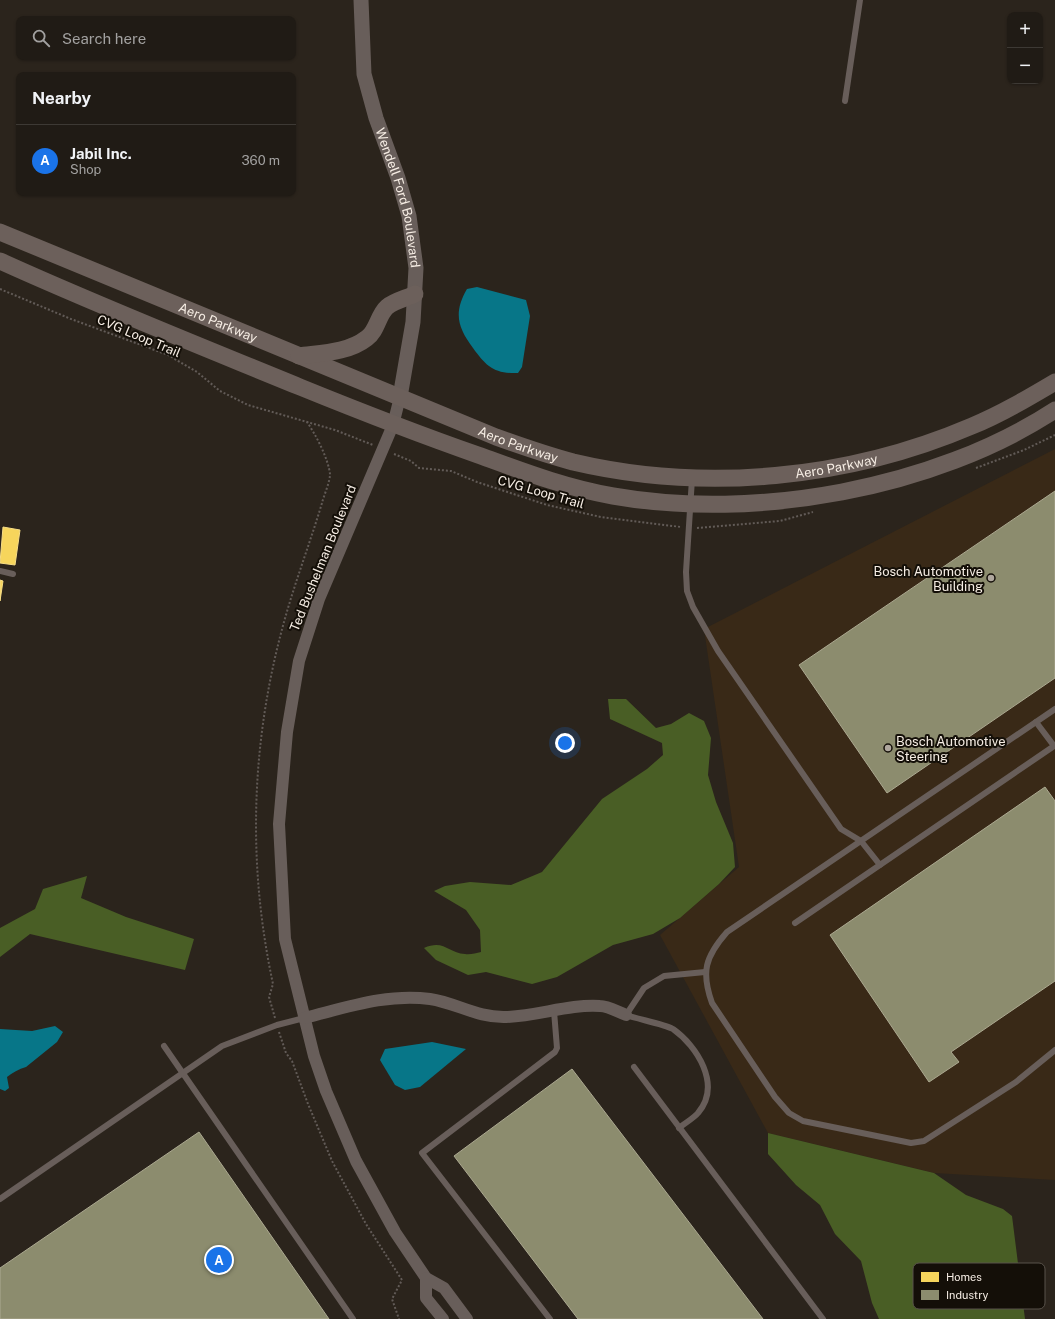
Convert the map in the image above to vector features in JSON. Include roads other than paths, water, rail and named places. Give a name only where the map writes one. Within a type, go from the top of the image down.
[{"type":"main road","name":"Aero Parkway","points":[[0,232],[298,356],[400,396],[496,437],[543,453],[608,469],[667,477],[692,478],[742,478],[811,472],[883,457],[972,426],[1002,412],[1055,382]]},
{"type":"main road","name":"Aero Parkway","points":[[0,261],[75,295],[393,424],[548,481],[613,496],[673,503],[691,503],[786,501],[832,495],[928,470],[970,454],[1032,425],[1055,410]]},
{"type":"main road","points":[[298,356],[343,350],[357,344],[368,338],[377,326],[387,307],[415,294]]},
{"type":"street","name":"Wendell Ford Boulevard","points":[[361,0],[364,74],[376,118],[398,178],[408,216],[416,268],[413,322],[400,396]]},
{"type":"street","name":"Ted Bushelman Boulevard","points":[[400,396],[393,424],[343,540],[307,633],[299,661],[287,732],[279,824],[285,939],[304,1018],[326,1091],[356,1161],[395,1232],[426,1278],[444,1288],[467,1319]]},
{"type":"street","points":[[304,1018],[372,1001],[397,997],[431,999],[449,1003],[472,1013],[490,1016],[523,1016],[572,1008],[602,1006],[626,1015]]},
{"type":"street","points":[[426,1278],[426,1298],[443,1319]]},
{"type":"lane","points":[[846,101],[860,0]]},
{"type":"lane","points":[[692,478],[686,572],[688,591],[701,624],[718,651],[842,830],[861,841],[880,865]]},
{"type":"lane","points":[[0,571],[13,574]]},
{"type":"lane","points":[[1055,709],[727,932],[715,946],[707,961],[705,972],[707,988],[712,1004],[775,1097],[789,1113],[803,1121],[911,1143],[924,1141],[1016,1082],[1055,1050]]},
{"type":"lane","points":[[795,923],[1054,746],[1036,722]]},
{"type":"lane","points":[[679,1128],[699,1113],[707,1096],[706,1071],[700,1057],[689,1044],[672,1029],[626,1015],[644,988],[664,976],[705,972]]},
{"type":"lane","points":[[550,1319],[422,1153],[555,1052],[557,1048],[554,1011]]},
{"type":"lane","points":[[0,1199],[182,1072],[222,1046],[277,1025],[304,1018]]},
{"type":"lane","points":[[164,1046],[354,1319]]},
{"type":"lane","points":[[634,1068],[823,1319]]},
{"type":"water","points":[[477,287],[526,300],[530,316],[522,367],[518,373],[503,372],[491,368],[482,360],[464,334],[459,320],[460,306],[467,289]]},
{"type":"water","points":[[55,1026],[63,1032],[57,1042],[26,1067],[7,1077],[9,1088],[5,1091],[0,1089],[0,1029],[32,1031]]},
{"type":"water","points":[[432,1042],[466,1049],[420,1087],[405,1090],[395,1085],[380,1060],[385,1049]]},
{"type":"place","name":"Bosch Automotive Building","points":[[991,578]]},
{"type":"place","name":"Bosch Automotive Steering","points":[[888,748]]},
{"type":"place","name":"Jabil Inc.","points":[[219,1260]]}]
